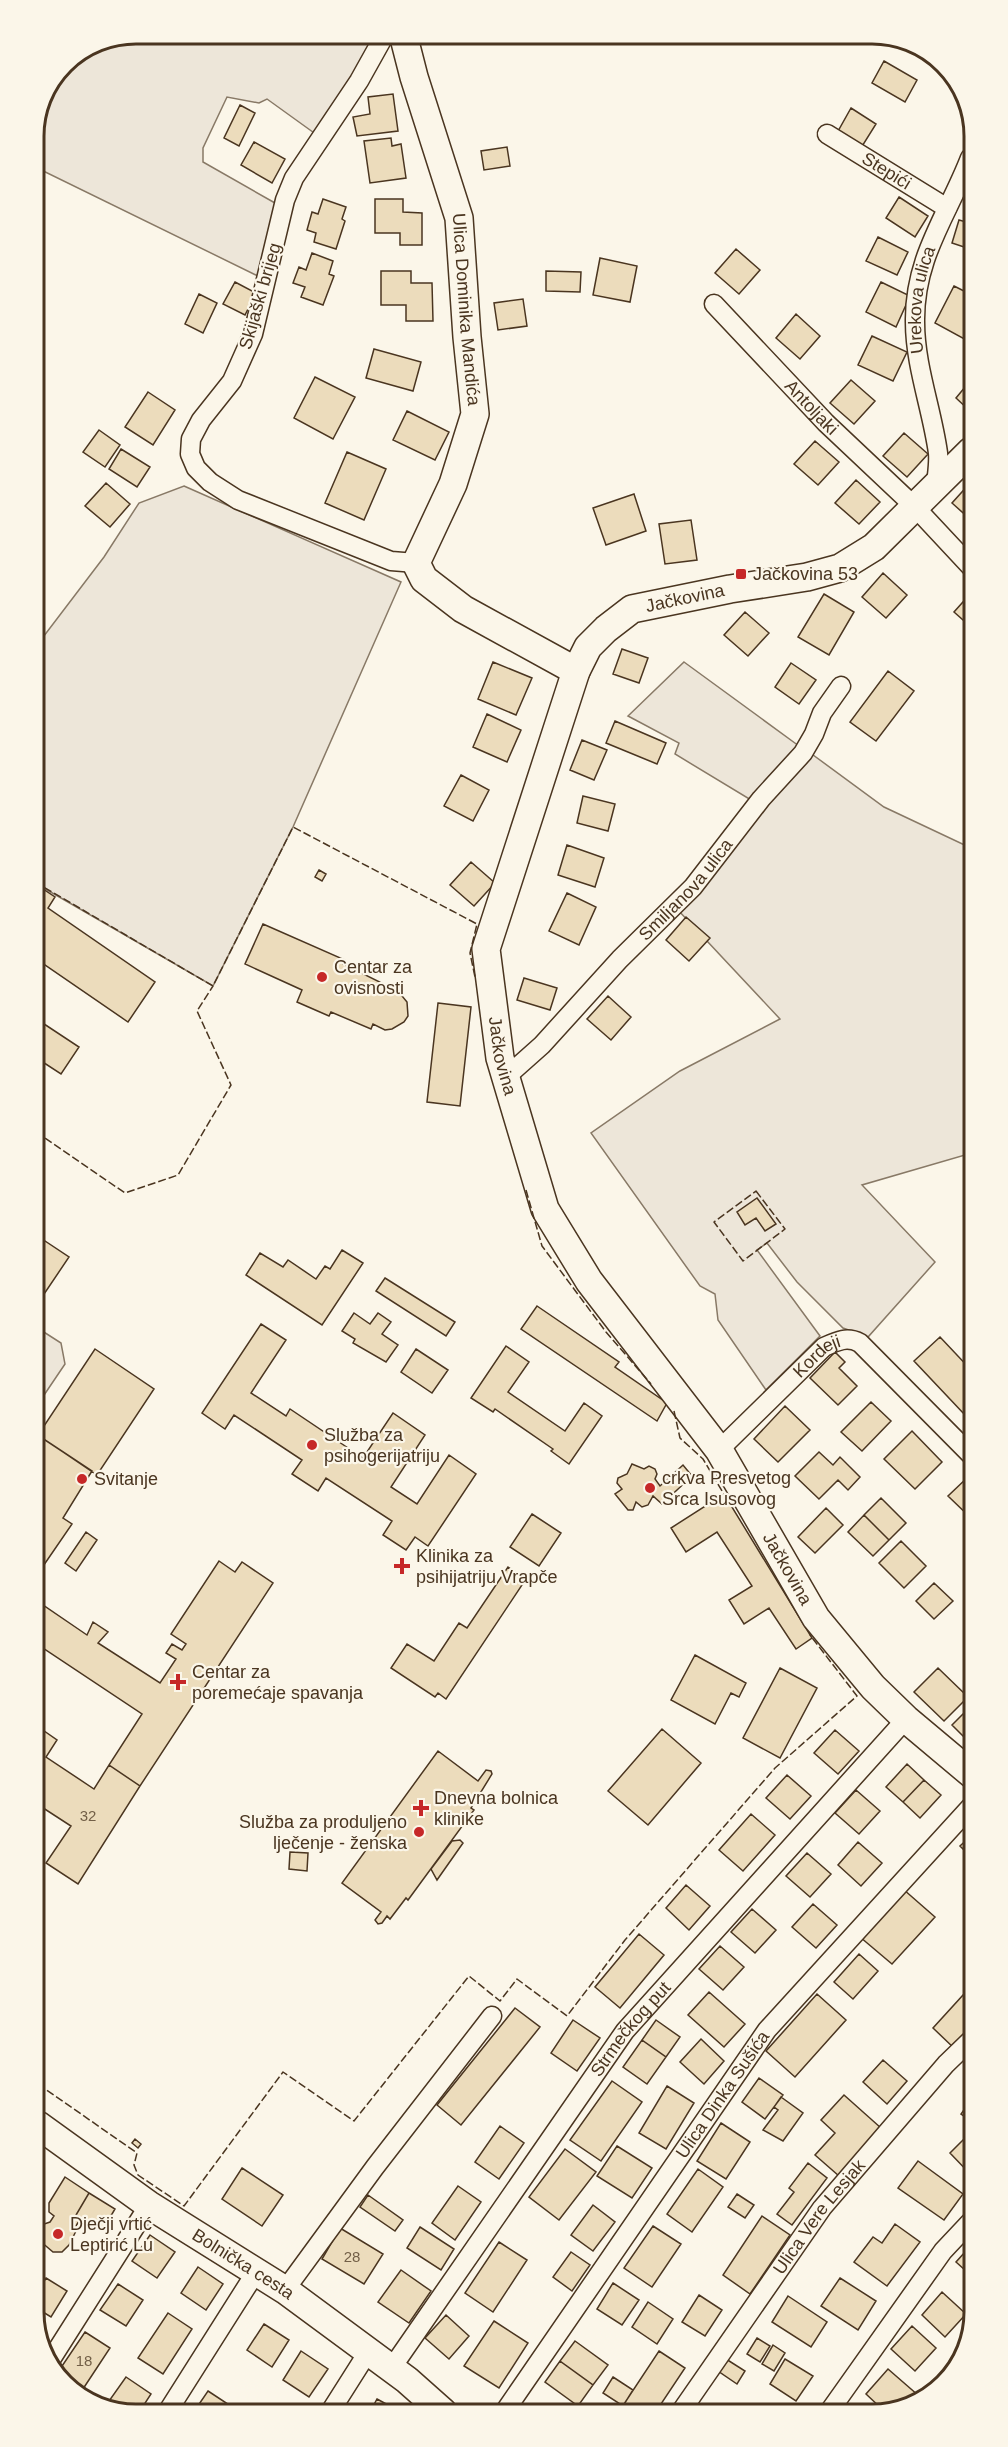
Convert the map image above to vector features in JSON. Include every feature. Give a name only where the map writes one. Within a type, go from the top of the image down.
[{"type":"street","name":"Skijaški brijeg","points":[[380,44],[359,81],[294,177],[285,200],[253,334],[232,381],[201,420],[191,439],[190,454],[196,468],[210,482],[238,500],[391,561],[416,562]]},
{"type":"street","name":"Ulica Dominika Mandića","points":[[406,44],[459,218],[475,414],[453,484],[416,562]]},
{"type":"street","name":"Stepići","points":[[826,134],[947,208]]},
{"type":"street","name":"Urekova ulica","points":[[936,485],[938,455],[916,343],[915,319],[921,272],[928,247],[964,171]]},
{"type":"street","name":"Antoljaki","points":[[714,304],[826,423],[915,507],[964,560]]},
{"type":"street","name":"Jačkovina","points":[[964,458],[874,548],[840,568],[807,577],[730,589],[632,609],[606,629],[588,647],[576,670],[486,949],[500,1058],[545,1209],[589,1281],[719,1450],[816,1618],[873,1687],[906,1719],[964,1768]]},
{"type":"street","points":[[416,562],[424,579],[463,609],[576,670]]},
{"type":"street","name":"Smiljanova ulica","points":[[506,1077],[542,1045],[620,959],[693,887],[761,799],[803,753],[822,713],[841,686]]},
{"type":"street","name":"Kordeji","points":[[719,1450],[824,1347],[839,1340],[852,1339],[860,1343],[964,1448]]},
{"type":"street","name":"Strmečkog put","points":[[391,2369],[625,2031],[906,1719]]},
{"type":"street","name":"Ulica Dinka Sušića","points":[[510,2404],[766,2030],[964,1814]]},
{"type":"street","points":[[285,2290],[375,2167],[492,2016]]},
{"type":"street","name":"Ulica Vere Lesjak","points":[[686,2404],[822,2208],[946,2064],[964,2047]]},
{"type":"street","name":"Bolnička cesta","points":[[44,2129],[149,2205],[285,2290],[391,2369],[433,2403]]},
{"type":"street","points":[[54,2354],[149,2205]]},
{"type":"street","points":[[835,2404],[943,2251],[964,2229]]},
{"type":"street","points":[[173,2403],[256,2272]]},
{"type":"street","points":[[336,2403],[368,2352]]},
{"type":"shaded area","points":[[374,44],[317,135],[267,99],[259,103],[227,97],[203,148],[203,162],[275,203],[260,277],[44,171],[44,130],[47,112],[53,95],[75,66],[100,51],[118,45]]},
{"type":"shaded area","points":[[184,486],[401,582],[293,827],[213,986],[44,888],[44,636],[104,557],[139,503]]},
{"type":"shaded area","points":[[684,662],[799,746],[751,800],[675,754],[679,743],[628,716]]},
{"type":"shaded area","points":[[809,752],[884,807],[964,845],[964,1155],[862,1185],[935,1262],[868,1337],[843,1328],[797,1282],[767,1243],[757,1250],[820,1336],[766,1390],[718,1320],[715,1294],[700,1286],[591,1133],[680,1071],[780,1019],[677,909]]},
{"type":"shaded area","points":[[44,1332],[61,1343],[65,1364],[44,1395]]},
{"type":"building","points":[[884,61],[917,80],[905,102],[872,83]]},
{"type":"building","points":[[393,94],[398,131],[357,136],[353,117],[370,114],[368,97]]},
{"type":"building","points":[[240,105],[255,113],[239,146],[224,138]]},
{"type":"building","points":[[851,108],[876,124],[861,148],[837,133]]},
{"type":"building","points":[[391,138],[392,146],[401,144],[406,178],[370,183],[364,141]]},
{"type":"building","points":[[254,142],[285,159],[272,183],[241,165]]},
{"type":"building","points":[[507,147],[510,166],[484,170],[481,151]]},
{"type":"building","points":[[899,197],[928,216],[915,237],[886,218]]},
{"type":"building","points":[[323,199],[346,207],[342,219],[345,221],[336,249],[314,242],[316,233],[307,230],[312,212],[318,214]]},
{"type":"building","points":[[375,199],[403,199],[403,212],[422,213],[422,245],[400,245],[400,233],[375,233]]},
{"type":"building","points":[[959,220],[964,221],[964,247],[952,243]]},
{"type":"building","points":[[878,237],[908,252],[897,275],[866,261]]},
{"type":"building","points":[[736,249],[760,270],[739,294],[715,273]]},
{"type":"building","points":[[312,253],[333,261],[329,274],[334,276],[323,305],[301,297],[305,287],[293,283],[299,267],[306,270]]},
{"type":"building","points":[[600,258],[637,266],[630,302],[593,295]]},
{"type":"building","points":[[381,271],[411,271],[411,283],[432,283],[433,321],[406,321],[406,305],[381,305]]},
{"type":"building","points":[[546,271],[581,272],[580,292],[546,291]]},
{"type":"building","points":[[235,282],[256,293],[245,315],[223,304]]},
{"type":"building","points":[[881,282],[910,296],[896,327],[866,312]]},
{"type":"building","points":[[954,286],[964,291],[964,339],[935,323]]},
{"type":"building","points":[[199,294],[217,303],[203,333],[185,324]]},
{"type":"building","points":[[523,299],[527,326],[498,330],[494,303]]},
{"type":"building","points":[[796,314],[820,336],[800,359],[776,338]]},
{"type":"building","points":[[872,336],[907,352],[893,381],[858,365]]},
{"type":"building","points":[[374,349],[421,362],[413,391],[366,378]]},
{"type":"building","points":[[315,377],[355,397],[333,439],[294,418]]},
{"type":"building","points":[[851,380],[875,401],[854,424],[830,403]]},
{"type":"building","points":[[964,388],[964,405],[956,398]]},
{"type":"building","points":[[148,392],[175,410],[153,445],[125,427]]},
{"type":"building","points":[[407,411],[449,432],[435,460],[393,440]]},
{"type":"building","points":[[99,430],[120,445],[105,467],[83,452]]},
{"type":"building","points":[[904,433],[928,454],[907,477],[883,456]]},
{"type":"building","points":[[815,441],[839,462],[818,485],[794,464]]},
{"type":"building","points":[[121,449],[150,467],[137,487],[109,469]]},
{"type":"building","points":[[347,452],[386,469],[364,520],[325,503]]},
{"type":"building","points":[[856,480],[880,502],[859,524],[835,503]]},
{"type":"building","points":[[106,483],[130,504],[110,527],[85,506]]},
{"type":"building","points":[[964,490],[964,514],[952,503]]},
{"type":"building","points":[[634,494],[646,531],[606,545],[593,508]]},
{"type":"building","points":[[691,520],[697,560],[665,564],[659,524]]},
{"type":"building","points":[[883,573],[907,595],[886,618],[862,597]]},
{"type":"building","points":[[824,594],[854,612],[829,655],[798,637]]},
{"type":"building","points":[[964,601],[964,621],[954,612]]},
{"type":"building","points":[[745,612],[769,633],[748,656],[724,635]]},
{"type":"building","points":[[622,649],[648,658],[639,683],[613,674]]},
{"type":"building","points":[[493,662],[532,678],[516,715],[478,699]]},
{"type":"building","points":[[791,663],[816,680],[799,704],[775,687]]},
{"type":"building","points":[[888,671],[914,691],[876,741],[850,722]]},
{"type":"building","points":[[487,714],[521,730],[507,762],[473,747]]},
{"type":"building","points":[[615,721],[666,743],[657,764],[606,743]]},
{"type":"building","points":[[582,740],[607,750],[594,780],[570,770]]},
{"type":"building","points":[[461,775],[489,790],[473,821],[444,806]]},
{"type":"building","points":[[583,796],[615,804],[608,831],[577,823]]},
{"type":"building","points":[[567,845],[604,858],[595,887],[558,875]]},
{"type":"building","points":[[471,862],[495,883],[474,906],[450,885]]},
{"type":"building","points":[[319,870],[326,874],[322,881],[315,877]]},
{"type":"building","points":[[44,890],[55,897],[48,908],[155,982],[128,1022],[44,964]]},
{"type":"building","points":[[567,893],[596,907],[579,945],[549,931]]},
{"type":"building","points":[[686,917],[710,938],[689,961],[666,940]]},
{"type":"building","name":"Centar za ovisnosti","points":[[263,924],[345,960],[343,964],[398,991],[407,1002],[408,1016],[404,1022],[392,1029],[385,1030],[373,1024],[371,1029],[331,1012],[329,1016],[297,1002],[302,990],[245,964]]},
{"type":"building","points":[[524,978],[557,988],[550,1010],[517,1000]]},
{"type":"building","points":[[608,996],[631,1017],[611,1040],[587,1019]]},
{"type":"building","points":[[438,1003],[471,1007],[460,1106],[427,1102]]},
{"type":"building","points":[[44,1024],[79,1047],[61,1074],[44,1063]]},
{"type":"building","points":[[757,1198],[776,1224],[765,1231],[756,1218],[745,1225],[737,1212]]},
{"type":"building","points":[[44,1240],[69,1257],[44,1294]]},
{"type":"building","points":[[342,1250],[363,1263],[322,1325],[246,1275],[260,1253],[283,1267],[288,1260],[316,1279],[325,1266],[330,1269]]},
{"type":"building","points":[[385,1278],[455,1322],[446,1336],[376,1291]]},
{"type":"building","points":[[537,1306],[619,1362],[615,1367],[667,1403],[657,1421],[521,1329]]},
{"type":"building","points":[[354,1313],[370,1324],[378,1313],[391,1322],[382,1334],[398,1345],[386,1362],[353,1343],[355,1339],[342,1331]]},
{"type":"building","name":"Služba za psihogerijatriju","points":[[261,1324],[286,1340],[251,1393],[286,1416],[290,1409],[363,1458],[393,1413],[425,1435],[391,1487],[417,1504],[449,1455],[476,1474],[428,1546],[415,1537],[406,1550],[383,1535],[392,1521],[326,1478],[318,1491],[292,1474],[302,1460],[234,1415],[225,1429],[202,1413]]},
{"type":"building","points":[[940,1337],[964,1362],[964,1414],[914,1361]]},
{"type":"building","points":[[506,1346],[529,1362],[508,1392],[565,1431],[584,1403],[602,1416],[569,1464],[551,1451],[553,1449],[495,1409],[493,1412],[471,1398]]},
{"type":"building","points":[[95,1349],[154,1389],[97,1475],[44,1439],[44,1426]]},
{"type":"building","points":[[416,1349],[448,1370],[432,1393],[401,1372]]},
{"type":"building","points":[[835,1352],[845,1362],[839,1368],[857,1386],[838,1405],[810,1378]]},
{"type":"building","points":[[871,1402],[891,1421],[862,1451],[841,1432]]},
{"type":"building","points":[[785,1406],[810,1430],[778,1462],[754,1439]]},
{"type":"building","points":[[912,1431],[942,1462],[915,1489],[884,1459]]},
{"type":"building","points":[[44,1439],[92,1471],[63,1518],[72,1524],[44,1565]]},
{"type":"building","points":[[819,1452],[833,1465],[840,1457],[860,1477],[848,1490],[838,1480],[819,1499],[795,1476]]},
{"type":"building","name":"crkva Presvetog Srca Isusovog","points":[[632,1464],[644,1469],[649,1466],[655,1469],[657,1474],[655,1479],[660,1486],[683,1465],[692,1476],[662,1504],[653,1496],[648,1505],[642,1507],[636,1502],[633,1510],[628,1510],[615,1494],[622,1489],[617,1483],[618,1478],[627,1474]]},
{"type":"building","points":[[964,1481],[964,1511],[948,1496]]},
{"type":"building","points":[[724,1494],[812,1638],[796,1649],[769,1608],[744,1624],[729,1600],[752,1586],[717,1532],[686,1552],[671,1528]]},
{"type":"building","points":[[881,1498],[906,1523],[889,1540],[864,1515]]},
{"type":"building","points":[[826,1508],[843,1525],[815,1553],[798,1537]]},
{"type":"building","points":[[532,1514],[561,1533],[539,1566],[510,1547]]},
{"type":"building","points":[[864,1515],[889,1540],[873,1556],[848,1532]]},
{"type":"building","points":[[86,1532],[97,1540],[76,1571],[65,1563]]},
{"type":"building","points":[[901,1541],[926,1566],[904,1588],[879,1563]]},
{"type":"building","points":[[219,1561],[235,1572],[242,1562],[273,1583],[140,1786],[109,1765],[142,1714],[44,1649],[44,1606],[87,1635],[93,1622],[108,1632],[98,1643],[160,1683],[176,1659],[166,1653],[172,1644],[182,1650],[186,1644],[171,1634]]},
{"type":"building","points":[[508,1567],[526,1579],[446,1699],[438,1693],[435,1697],[391,1668],[407,1644],[434,1661],[459,1623],[467,1628]]},
{"type":"building","points":[[934,1583],[953,1601],[934,1619],[916,1601]]},
{"type":"building","points":[[695,1655],[746,1683],[739,1697],[731,1693],[715,1724],[671,1700]]},
{"type":"building","points":[[780,1668],[817,1688],[780,1758],[743,1738]]},
{"type":"building","points":[[938,1668],[964,1693],[964,1701],[944,1721],[914,1692]]},
{"type":"building","points":[[964,1713],[964,1737],[952,1725]]},
{"type":"building","points":[[662,1729],[701,1763],[648,1825],[608,1791]]},
{"type":"building","points":[[835,1730],[859,1751],[838,1774],[814,1753]]},
{"type":"building","points":[[44,1731],[57,1740],[46,1757],[94,1789],[109,1765],[140,1786],[78,1884],[46,1863],[71,1826],[44,1809]]},
{"type":"building","name":"Služba za produljeno lječenje - ženska","points":[[438,1751],[478,1781],[486,1770],[491,1771],[492,1774],[471,1808],[474,1810],[408,1900],[406,1898],[390,1919],[387,1916],[382,1923],[378,1924],[375,1920],[381,1912],[342,1883]]},
{"type":"building","points":[[907,1764],[924,1780],[903,1802],[886,1787]]},
{"type":"building","points":[[787,1775],[811,1796],[790,1819],[766,1798]]},
{"type":"building","points":[[924,1780],[941,1795],[920,1818],[903,1802]]},
{"type":"building","points":[[856,1790],[880,1811],[859,1834],[835,1813]]},
{"type":"building","points":[[751,1814],[775,1835],[743,1871],[719,1850]]},
{"type":"building","points":[[460,1840],[463,1843],[437,1880],[431,1869],[452,1841]]},
{"type":"building","points":[[858,1842],[882,1863],[861,1886],[838,1865]]},
{"type":"building","points":[[290,1852],[308,1853],[307,1871],[289,1869]]},
{"type":"building","points":[[807,1853],[831,1874],[810,1897],[786,1876]]},
{"type":"building","points":[[686,1885],[710,1906],[689,1930],[666,1908]]},
{"type":"building","points":[[903,1889],[935,1917],[892,1964],[860,1937]]},
{"type":"building","points":[[813,1904],[837,1925],[816,1948],[792,1927]]},
{"type":"building","points":[[752,1909],[776,1930],[755,1953],[731,1932]]},
{"type":"building","points":[[639,1934],[664,1955],[620,2008],[595,1987]]},
{"type":"building","points":[[720,1946],[744,1967],[723,1990],[699,1969]]},
{"type":"building","points":[[859,1954],[878,1971],[853,1999],[834,1982]]},
{"type":"building","points":[[709,1992],[745,2024],[724,2047],[688,2015]]},
{"type":"building","points":[[817,1994],[846,2020],[795,2077],[766,2051]]},
{"type":"building","points":[[964,1994],[964,2041],[956,2050],[933,2028]]},
{"type":"building","points":[[515,2008],[540,2027],[461,2125],[437,2105]]},
{"type":"building","points":[[573,2020],[600,2038],[577,2071],[551,2053]]},
{"type":"building","points":[[656,2020],[680,2037],[666,2057],[642,2040]]},
{"type":"building","points":[[701,2039],[724,2061],[704,2084],[680,2062]]},
{"type":"building","points":[[642,2040],[666,2057],[647,2084],[623,2067]]},
{"type":"building","points":[[883,2060],[907,2081],[887,2104],[863,2082]]},
{"type":"building","points":[[759,2078],[783,2095],[765,2119],[742,2102]]},
{"type":"building","points":[[612,2081],[642,2102],[601,2161],[570,2140]]},
{"type":"building","points":[[667,2086],[694,2103],[666,2149],[639,2133]]},
{"type":"building","points":[[844,2095],[881,2128],[839,2176],[815,2155],[835,2133],[821,2120]]},
{"type":"building","points":[[781,2097],[803,2113],[783,2141],[763,2130],[778,2110],[774,2107]]},
{"type":"building","points":[[721,2123],[750,2142],[726,2179],[697,2161]]},
{"type":"building","points":[[500,2126],[524,2143],[499,2179],[475,2162]]},
{"type":"building","points":[[135,2139],[141,2144],[138,2148],[132,2143]]},
{"type":"building","points":[[964,2139],[964,2168],[950,2153]]},
{"type":"building","points":[[617,2146],[652,2168],[632,2198],[597,2176]]},
{"type":"building","points":[[565,2149],[596,2172],[559,2220],[529,2197]]},
{"type":"building","points":[[918,2161],[963,2194],[944,2220],[898,2188]]},
{"type":"building","points":[[808,2163],[827,2178],[792,2225],[777,2214],[794,2192],[789,2188]]},
{"type":"building","points":[[242,2168],[283,2195],[262,2226],[222,2199]]},
{"type":"building","points":[[698,2169],[723,2187],[692,2232],[667,2214]]},
{"type":"building","points":[[65,2177],[89,2193],[76,2215],[81,2218],[74,2229],[76,2231],[69,2245],[62,2252],[53,2252],[44,2244],[44,2224],[50,2222],[54,2216],[49,2212],[49,2203]]},
{"type":"building","points":[[458,2186],[481,2202],[455,2240],[432,2223]]},
{"type":"building","points":[[89,2193],[115,2209],[102,2231],[76,2215]]},
{"type":"building","points":[[737,2194],[754,2205],[745,2218],[728,2207]]},
{"type":"building","points":[[368,2195],[403,2220],[395,2231],[360,2207]]},
{"type":"building","points":[[593,2205],[615,2222],[593,2251],[571,2235]]},
{"type":"building","points":[[762,2216],[790,2235],[750,2294],[723,2275]]},
{"type":"building","points":[[895,2224],[920,2242],[887,2286],[854,2262],[873,2237],[882,2243]]},
{"type":"building","points":[[653,2226],[681,2244],[652,2287],[624,2268]]},
{"type":"building","points":[[420,2227],[454,2249],[441,2270],[407,2248]]},
{"type":"building","points":[[340,2228],[383,2254],[364,2284],[322,2259]]},
{"type":"building","points":[[150,2235],[175,2252],[157,2278],[132,2261]]},
{"type":"building","points":[[499,2242],[527,2260],[493,2312],[465,2293]]},
{"type":"building","points":[[571,2252],[590,2265],[572,2291],[553,2277]]},
{"type":"building","points":[[964,2253],[964,2269],[956,2262]]},
{"type":"building","points":[[198,2267],[223,2284],[206,2310],[181,2293]]},
{"type":"building","points":[[401,2270],[431,2291],[409,2323],[378,2302]]},
{"type":"building","points":[[46,2278],[67,2291],[51,2317],[44,2313],[44,2281]]},
{"type":"building","points":[[840,2278],[876,2301],[858,2330],[821,2306]]},
{"type":"building","points":[[613,2283],[639,2300],[622,2325],[597,2309]]},
{"type":"building","points":[[118,2284],[143,2300],[126,2326],[100,2310]]},
{"type":"building","points":[[942,2292],[964,2312],[964,2316],[945,2337],[922,2315]]},
{"type":"building","points":[[699,2295],[722,2310],[705,2336],[682,2322]]},
{"type":"building","points":[[788,2296],[827,2322],[811,2347],[772,2322]]},
{"type":"building","points":[[648,2302],[673,2319],[657,2344],[632,2327]]},
{"type":"building","points":[[168,2313],[192,2329],[163,2374],[138,2358]]},
{"type":"building","points":[[446,2315],[469,2336],[449,2359],[425,2338]]},
{"type":"building","points":[[494,2321],[528,2343],[499,2388],[464,2366]]},
{"type":"building","points":[[264,2324],[289,2340],[272,2367],[247,2350]]},
{"type":"building","points":[[912,2326],[936,2348],[915,2371],[891,2349]]},
{"type":"building","points":[[85,2332],[110,2348],[84,2387],[70,2377],[62,2366]]},
{"type":"building","points":[[757,2338],[770,2346],[760,2362],[747,2354]]},
{"type":"building","points":[[575,2341],[608,2365],[593,2385],[560,2361]]},
{"type":"building","points":[[773,2345],[785,2353],[774,2371],[762,2364]]},
{"type":"building","points":[[301,2351],[328,2369],[309,2397],[283,2380]]},
{"type":"building","points":[[659,2351],[685,2368],[661,2404],[624,2404]]},
{"type":"building","points":[[726,2359],[745,2371],[737,2384],[718,2371]]},
{"type":"building","points":[[785,2359],[813,2376],[796,2401],[770,2384]]},
{"type":"building","points":[[560,2361],[593,2385],[580,2404],[575,2404],[545,2382]]},
{"type":"building","points":[[888,2369],[915,2393],[902,2399],[876,2404],[866,2394]]},
{"type":"building","points":[[126,2377],[151,2394],[145,2403],[110,2400]]},
{"type":"building","points":[[613,2377],[633,2390],[624,2404],[619,2404],[603,2393]]},
{"type":"building","points":[[208,2391],[227,2403],[200,2403]]},
{"type":"fence","points":[[44,887],[213,986],[293,827],[477,924],[470,953],[475,977]]},
{"type":"fence","points":[[44,1137],[125,1193],[178,1175],[231,1085],[197,1011],[213,986]]},
{"type":"fence","points":[[526,1190],[542,1246],[606,1332],[651,1384]]},
{"type":"fence","points":[[756,1191],[785,1229],[743,1261],[714,1222],[756,1191]]},
{"type":"fence","points":[[674,1411],[680,1438],[703,1459],[725,1496]]},
{"type":"fence","points":[[44,2088],[137,2153],[134,2165],[138,2175],[184,2206],[283,2072],[354,2121],[469,1976],[500,2001],[517,1979],[567,2016],[625,1940],[775,1768],[857,1696],[810,1635]]},
{"type":"place","name":"Jačkovina 53","points":[[741,574]]},
{"type":"place","name":"Centar za ovisnosti","points":[[322,977]]},
{"type":"place","name":"Služba za psihogerijatriju","points":[[312,1445]]},
{"type":"place","name":"Svitanje","points":[[82,1479]]},
{"type":"place","name":"crkva Presvetog Srca Isusovog","points":[[650,1488]]},
{"type":"place","name":"Klinika za psihijatriju Vrapče","points":[[402,1566]]},
{"type":"place","name":"Centar za poremećaje spavanja","points":[[178,1682]]},
{"type":"place","name":"Dnevna bolnica klinike","points":[[421,1808]]},
{"type":"place","name":"Služba za produljeno lječenje - ženska","points":[[419,1832]]},
{"type":"place","name":"Dječji vrtić Leptirić Lu","points":[[58,2234]]}]
